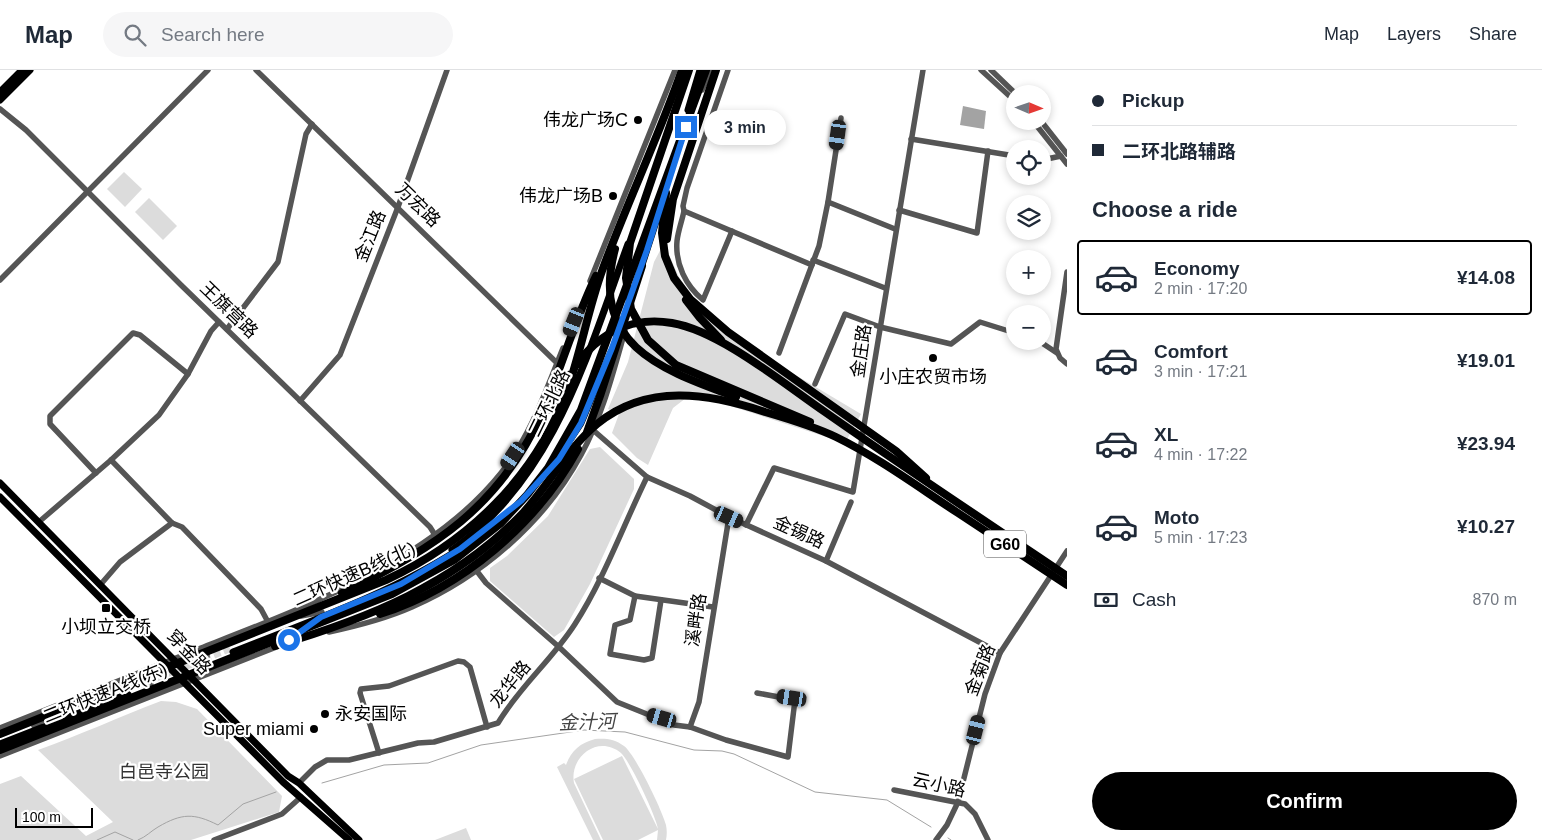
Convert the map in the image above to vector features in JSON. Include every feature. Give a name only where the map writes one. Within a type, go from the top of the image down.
[{"type":"highway","points":[[687,70],[617,242],[610,282],[615,314],[634,346],[650,360],[676,374],[812,427],[877,460]]},
{"type":"highway","points":[[687,70],[628,250],[626,285],[629,303],[636,320],[655,348],[681,368],[782,408],[944,499]]},
{"type":"highway","name":"二环快速B线(北)","points":[[0,734],[214,646],[386,580],[432,556],[482,518],[521,475],[547,434],[563,400],[600,278],[687,70]]},
{"type":"highway","points":[[221,666],[425,578],[483,539],[531,491],[561,449],[586,400],[706,70]]},
{"type":"highway","points":[[716,70],[673,198],[668,224],[668,248],[677,283],[691,307],[715,334],[944,499]]},
{"type":"highway","points":[[674,159],[663,206],[662,233],[665,256],[682,288],[701,310],[728,332],[905,457],[944,499]]},
{"type":"highway","points":[[524,448],[550,394],[586,297],[630,207]]},
{"type":"highway","points":[[221,666],[413,602],[460,575],[492,551],[546,496],[567,467],[585,436],[597,406],[642,266]]},
{"type":"highway","points":[[270,624],[386,572],[428,548],[458,525],[485,499],[524,448],[584,355],[604,336],[620,327],[646,322],[677,324],[706,335],[749,360]]},
{"type":"highway","points":[[332,628],[413,594],[450,574],[479,554],[525,511],[588,432],[608,416],[626,407],[668,396],[710,396],[736,402],[812,427]]},
{"type":"highway","name":"G60","points":[[944,499],[1067,576]]},
{"type":"highway","name":"G60","points":[[944,499],[1067,585]]},
{"type":"highway","name":"二环快速A线(东)","points":[[0,750],[221,666]]},
{"type":"main road","points":[[0,92],[22,70]]},
{"type":"main road","points":[[0,100],[30,70]]},
{"type":"main road","name":"二环北路","points":[[322,614],[399,580],[445,554],[498,510],[531,469],[558,424],[581,371],[687,70]]},
{"type":"main road","name":"二环北路","points":[[232,650],[401,584],[446,558],[491,527],[541,481],[567,447],[581,423],[613,345],[642,266],[700,70]]},
{"type":"main road","name":"穿金路","points":[[0,483],[40,521],[288,776],[299,783],[359,840]]},
{"type":"main road","name":"穿金路","points":[[0,497],[283,782],[349,840]]},
{"type":"main road","points":[[0,740],[127,692]]},
{"type":"main road","points":[[0,744],[35,728]]},
{"type":"street","points":[[0,280],[208,70]]},
{"type":"street","name":"万宏路","points":[[256,70],[557,363]]},
{"type":"street","name":"金江路","points":[[300,401],[340,355],[398,207],[447,70]]},
{"type":"street","points":[[270,624],[381,567],[435,535],[476,500],[508,465],[528,428],[557,363],[676,70]]},
{"type":"street","points":[[674,159],[711,70]]},
{"type":"street","points":[[728,70],[687,188],[677,239],[679,262],[692,290],[703,300],[732,231]]},
{"type":"street","name":"金庄路","points":[[746,524],[774,468],[853,492],[885,288],[923,70]]},
{"type":"street","points":[[981,70],[990,72],[1006,86]]},
{"type":"street","points":[[990,72],[1006,91]]},
{"type":"street","name":"王旗营路","points":[[0,109],[26,130],[219,322],[430,527],[435,535]]},
{"type":"street","points":[[779,353],[819,246],[841,118]]},
{"type":"street","points":[[227,329],[278,262],[286,236],[306,134],[312,124]]},
{"type":"street","points":[[1042,130],[1065,154]]},
{"type":"street","points":[[1048,130],[1065,154],[1067,164]]},
{"type":"street","points":[[911,138],[1006,154]]},
{"type":"street","points":[[898,210],[977,233],[988,151]]},
{"type":"street","points":[[1051,158],[1065,154]]},
{"type":"street","points":[[828,202],[895,229]]},
{"type":"street","points":[[684,211],[812,262],[885,288]]},
{"type":"street","points":[[0,756],[195,679],[221,666],[277,647],[397,614],[440,593],[476,570],[511,542],[547,505],[574,468],[593,430],[618,357],[642,266]]},
{"type":"street","points":[[1057,353],[1056,338],[1067,272]]},
{"type":"street","points":[[815,384],[845,314],[880,327],[951,344],[980,322],[1006,330]]},
{"type":"street","points":[[40,521],[111,460],[158,415],[188,374],[211,332],[219,322]]},
{"type":"street","points":[[96,473],[50,424],[50,416],[133,333],[140,335],[188,374]]},
{"type":"street","points":[[1051,349],[1067,364]]},
{"type":"street","name":"金锡路","points":[[593,430],[647,477],[826,561],[1000,653]]},
{"type":"street","points":[[111,460],[172,523],[182,527],[261,609],[270,624]]},
{"type":"street","name":"龙华路","points":[[299,783],[315,767],[327,760],[350,760],[418,743],[434,742],[498,723],[512,699],[559,647],[576,623],[647,477]]},
{"type":"street","points":[[826,561],[851,502]]},
{"type":"street","name":"溪畔路","points":[[690,727],[699,702],[729,517]]},
{"type":"street","points":[[101,584],[120,562],[172,523]]},
{"type":"street","name":"金菊路","points":[[936,840],[947,825],[958,802],[984,694],[1000,653],[1067,551]]},
{"type":"street","points":[[476,570],[486,583],[559,647],[617,702],[674,725],[690,727],[788,757],[795,700],[757,693]]},
{"type":"street","points":[[599,578],[635,596],[714,607]]},
{"type":"street","points":[[635,596],[630,620],[618,622],[614,627],[610,654],[644,660],[652,658],[661,600]]},
{"type":"street","points":[[270,624],[322,614]]},
{"type":"street","points":[[277,647],[322,614]]},
{"type":"street","points":[[214,646],[207,649],[207,659],[213,667],[221,666]]},
{"type":"street","points":[[0,728],[134,674],[214,646]]},
{"type":"street","points":[[379,753],[360,693],[361,689],[389,686],[458,661],[464,662],[470,667],[487,727]]},
{"type":"street","points":[[134,674],[145,675],[151,684],[150,694],[144,699]]},
{"type":"street","points":[[35,728],[79,696]]},
{"type":"street","points":[[35,728],[74,726],[88,721]]},
{"type":"street","name":"云小路","points":[[894,790],[958,802],[971,807],[988,840]]},
{"type":"street","points":[[214,840],[282,814],[301,797]]},
{"type":"green space","points":[[124,172],[142,189],[125,207],[107,189]]},
{"type":"green space","points":[[149,198],[177,226],[163,240],[135,212]]},
{"type":"green space","points":[[664,243],[678,275],[701,311],[730,336],[861,414],[845,443],[715,401],[686,398],[673,408],[648,465],[637,458],[612,433],[619,414],[608,409],[628,362],[654,262]]},
{"type":"green space","points":[[600,447],[634,479],[634,489],[590,584],[564,630],[554,637],[490,581],[490,568],[507,556],[548,516],[590,449]]},
{"type":"green space","name":"白邑寺公园","points":[[161,701],[176,702],[197,709],[282,796],[279,812],[191,840],[0,840],[0,784],[21,776],[86,836],[113,822],[38,750]]},
{"type":"green space","points":[[595,739],[614,740],[629,751],[648,783],[659,807],[666,825],[666,840],[657,840],[658,830],[638,840],[603,840],[574,779],[574,783],[601,840],[593,840],[557,767],[564,763],[566,765],[577,748]],"holes":[[[595,747],[612,748],[621,753],[642,789],[658,829],[622,756],[574,779],[574,773],[581,757]]]},
{"type":"green space","points":[[466,828],[471,840],[435,840]]},
{"type":"shaded area","points":[[963,106],[986,111],[984,129],[960,125]]},
{"type":"waterway","name":"金汁河","points":[[322,783],[384,765],[428,763],[481,745],[584,730],[625,732],[694,750],[722,751],[734,754],[815,792],[887,800],[931,827]]},
{"type":"waterway","name":"金汁河","points":[[138,840],[166,822],[181,817],[202,818],[218,825],[243,804],[276,792]]},
{"type":"waterway","name":"金汁河","points":[[97,840],[115,832],[133,840]]},
{"type":"tunnel","points":[[126,690],[232,648]]},
{"type":"place","name":"伟龙广场C","points":[[638,120]]},
{"type":"place","name":"伟龙广场B","points":[[613,196]]},
{"type":"place","name":"小庄农贸市场","points":[[933,358]]},
{"type":"place","name":"小坝立交桥","points":[[106,608]]},
{"type":"place","name":"永安国际","points":[[325,714]]},
{"type":"place","name":"Super miami","points":[[314,729]]},
{"type":"route","points":[[289,640],[321,617],[401,584],[460,549],[491,527],[521,501],[559,459],[581,423],[612,348],[647,250],[676,152],[686,127]]}]
